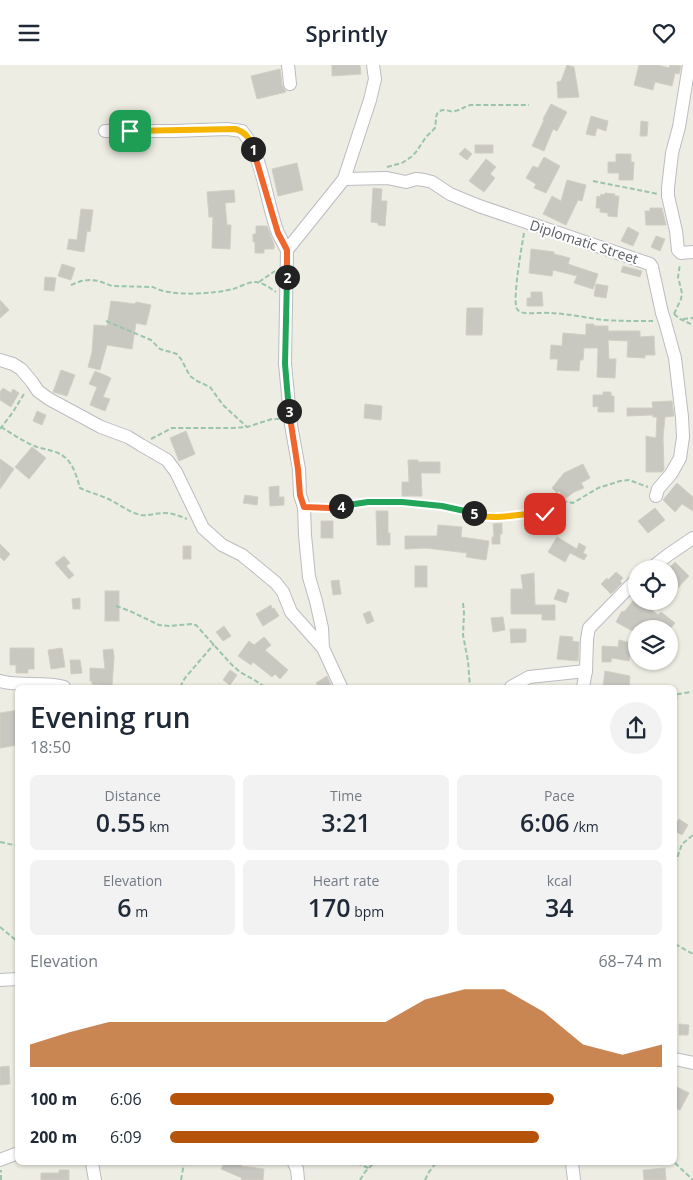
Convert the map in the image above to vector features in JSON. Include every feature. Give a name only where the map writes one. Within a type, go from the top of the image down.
[{"type":"street","points":[[288,65],[290,84]]},
{"type":"street","points":[[287,256],[344,179],[370,100],[375,79],[374,65]]},
{"type":"street","points":[[687,252],[678,250],[668,196],[672,153],[682,110],[689,65]]},
{"type":"street","points":[[105,131],[227,129],[242,131],[251,143],[278,233],[287,256],[285,364],[300,495],[304,507],[309,577],[322,628],[323,648]]},
{"type":"street","name":"Diplomatic Street","points":[[344,179],[387,178],[406,182],[416,179],[432,182],[450,194],[479,207],[650,263],[667,316],[675,358],[683,437],[680,459],[672,475],[657,493]]},
{"type":"street","points":[[0,360],[21,369],[38,391],[49,399],[101,427],[128,437],[167,460],[176,472],[203,528],[222,545],[242,555],[276,583],[283,592],[291,612],[323,648],[340,685]]},
{"type":"street","points":[[662,560],[693,538]]},
{"type":"street","points":[[583,685],[589,628],[628,588]]},
{"type":"street","points":[[515,685],[529,677],[586,671]]},
{"type":"street","points":[[0,681],[6,683],[49,685]]},
{"type":"street","points":[[0,980],[15,979]]},
{"type":"street","points":[[677,1059],[693,1063]]},
{"type":"street","points":[[0,1160],[15,1154]]},
{"type":"street","points":[[92,1165],[95,1180]]},
{"type":"street","points":[[295,1165],[298,1169],[298,1180]]},
{"type":"street","points":[[572,1165],[574,1180]]},
{"type":"path","points":[[383,168],[402,163],[416,152],[435,128],[435,116],[439,111],[456,111],[471,105],[529,105]]},
{"type":"path","points":[[592,181],[668,196]]},
{"type":"path","points":[[526,223],[521,247],[516,292],[516,308],[519,311],[621,321],[667,316],[693,325]]},
{"type":"path","points":[[667,316],[681,299],[682,293],[678,277],[687,252]]},
{"type":"path","points":[[259,283],[287,256]]},
{"type":"path","points":[[71,285],[89,280],[100,281],[112,286],[153,287],[173,293],[195,293],[230,290],[253,282],[259,283],[287,298]]},
{"type":"path","points":[[681,320],[693,318]]},
{"type":"path","points":[[106,321],[151,340],[160,349],[177,354],[190,376],[210,387],[222,405],[247,427]]},
{"type":"path","points":[[32,382],[1,428],[30,444],[58,453],[66,458],[71,463],[80,487],[89,493],[105,497],[134,513],[142,515],[174,514],[186,518],[203,528]]},
{"type":"path","points":[[141,445],[172,428],[247,427],[272,419],[290,418]]},
{"type":"path","points":[[304,507],[330,508],[368,502],[402,502],[442,506],[499,518],[545,514],[563,501],[573,503],[598,488],[620,481],[629,480],[657,493]]},
{"type":"path","points":[[463,603],[463,635],[470,685]]},
{"type":"path","points":[[116,606],[159,625],[170,627],[191,623],[196,625],[240,672],[262,685]]},
{"type":"path","points":[[181,685],[214,644]]},
{"type":"path","points":[[677,697],[678,694],[691,691]]},
{"type":"path","points":[[677,858],[682,844],[693,835]]},
{"type":"path","points":[[0,842],[15,845]]},
{"type":"path","points":[[0,927],[15,940]]},
{"type":"path","points":[[677,946],[693,954]]},
{"type":"path","points":[[181,1180],[184,1165]]},
{"type":"path","points":[[362,1165],[369,1168]]},
{"type":"path","points":[[360,1180],[372,1165]]},
{"type":"path","points":[[425,1180],[434,1165]]},
{"type":"path","points":[[677,1165],[693,1180]]},
{"type":"building","points":[[332,65],[360,65],[361,74],[332,76]]},
{"type":"building","points":[[567,65],[574,67],[579,97],[558,98],[557,82],[561,81]]},
{"type":"building","points":[[639,65],[658,65],[669,68],[670,65],[681,66],[679,74],[675,73],[672,86],[655,82],[653,90],[634,85]]},
{"type":"building","points":[[280,69],[282,85],[286,92],[257,99],[251,76]]},
{"type":"building","points":[[551,104],[567,112],[557,131],[553,129],[544,151],[532,146]]},
{"type":"building","points":[[591,116],[608,121],[606,131],[597,128],[595,136],[586,134]]},
{"type":"building","points":[[641,121],[648,122],[647,136],[640,136]]},
{"type":"building","points":[[475,145],[493,145],[493,153],[475,153]]},
{"type":"building","points":[[465,148],[472,154],[467,160],[459,154]]},
{"type":"building","points":[[616,154],[631,154],[631,162],[634,162],[633,180],[619,180],[619,173],[608,173],[608,162],[616,162]]},
{"type":"building","points":[[544,157],[560,166],[546,193],[534,188],[536,184],[526,178],[533,166],[538,168]]},
{"type":"building","points":[[486,159],[496,167],[490,174],[495,178],[484,192],[469,181]]},
{"type":"building","points":[[297,163],[303,190],[278,196],[272,169]]},
{"type":"building","points":[[567,180],[586,185],[582,201],[578,200],[566,225],[543,214],[552,196],[561,201]]},
{"type":"building","points":[[373,188],[382,189],[381,201],[387,201],[385,226],[371,222]]},
{"type":"building","points":[[234,190],[235,202],[225,203],[227,225],[231,225],[230,249],[212,248],[213,217],[209,217],[207,192]]},
{"type":"building","points":[[605,193],[619,196],[617,217],[608,216],[608,213],[600,212],[600,208],[596,208],[597,196],[600,197],[601,194],[604,195]]},
{"type":"building","points":[[650,208],[662,208],[666,225],[646,225],[645,211],[650,211]]},
{"type":"building","points":[[81,209],[93,210],[90,232],[87,231],[84,252],[67,249],[69,239],[77,240]]},
{"type":"building","points":[[256,226],[267,226],[274,249],[264,249],[264,253],[255,253],[253,234],[256,234]]},
{"type":"building","points":[[628,227],[639,233],[633,246],[621,241]]},
{"type":"building","points":[[656,236],[665,239],[660,251],[651,247]]},
{"type":"building","points":[[531,249],[554,252],[554,254],[570,258],[568,264],[598,274],[593,289],[574,283],[577,276],[553,270],[552,276],[529,273]]},
{"type":"building","points":[[62,264],[75,268],[71,280],[58,276]]},
{"type":"building","points":[[623,266],[642,271],[640,277],[621,272]]},
{"type":"building","points":[[45,277],[56,278],[54,291],[44,290]]},
{"type":"building","points":[[596,284],[608,286],[606,298],[594,296]]},
{"type":"building","points":[[531,292],[542,292],[543,306],[527,306],[527,298],[531,298]]},
{"type":"building","points":[[0,300],[9,310],[0,318]]},
{"type":"building","points":[[111,301],[151,305],[146,325],[136,323],[132,349],[107,345],[100,370],[88,367],[92,352],[94,325],[107,326]]},
{"type":"building","points":[[467,308],[483,308],[482,335],[466,335]]},
{"type":"building","points":[[586,324],[608,326],[608,331],[640,331],[640,337],[654,336],[655,355],[645,355],[645,358],[627,357],[628,341],[608,340],[609,359],[616,359],[615,378],[597,377],[598,348],[584,348],[583,360],[580,360],[579,371],[557,370],[558,359],[550,359],[551,345],[562,346],[563,333],[586,335]]},
{"type":"building","points":[[61,370],[75,375],[67,396],[53,392]]},
{"type":"building","points":[[95,371],[111,378],[103,397],[110,399],[105,411],[90,405],[97,387],[89,384]]},
{"type":"building","points":[[3,388],[11,393],[13,389],[19,393],[11,407],[0,400],[0,392]]},
{"type":"building","points":[[603,392],[611,392],[611,396],[614,396],[614,412],[598,412],[598,406],[593,407],[593,395],[603,395]]},
{"type":"building","points":[[672,401],[674,416],[665,417],[663,437],[664,470],[662,472],[646,472],[646,436],[656,438],[657,417],[653,417],[653,415],[627,416],[627,408],[653,408],[652,402]]},
{"type":"building","points":[[365,404],[382,406],[381,420],[364,418]]},
{"type":"building","points":[[37,411],[46,415],[42,425],[33,421]]},
{"type":"building","points":[[186,431],[195,454],[179,461],[170,438]]},
{"type":"building","points":[[32,447],[46,458],[29,479],[15,467]]},
{"type":"building","points":[[0,459],[14,469],[0,489]]},
{"type":"building","points":[[408,460],[440,462],[440,473],[421,473],[422,496],[402,496],[402,482],[409,482]]},
{"type":"building","points":[[583,464],[590,478],[581,483],[584,488],[574,492],[565,499],[559,491],[557,493],[552,488],[564,473]]},
{"type":"building","points":[[677,483],[693,497],[693,511],[682,504],[675,512],[663,500]]},
{"type":"building","points":[[279,486],[279,497],[284,497],[284,505],[270,506],[269,487]]},
{"type":"building","points":[[245,495],[258,497],[257,505],[243,503]]},
{"type":"building","points":[[655,508],[665,520],[648,533],[638,521]]},
{"type":"building","points":[[376,511],[388,511],[390,545],[377,545]]},
{"type":"building","points":[[321,521],[333,521],[333,538],[321,538]]},
{"type":"building","points":[[502,523],[500,544],[492,544],[492,537],[494,537],[493,524]]},
{"type":"building","points":[[438,525],[462,527],[461,537],[489,541],[486,560],[466,557],[467,553],[426,548],[405,549],[405,536],[437,536]]},
{"type":"building","points":[[557,537],[577,549],[579,543],[586,547],[583,553],[587,555],[584,560],[570,553],[565,562],[548,552]]},
{"type":"building","points":[[0,544],[10,554],[4,561],[0,557]]},
{"type":"building","points":[[183,546],[191,546],[191,559],[183,559]]},
{"type":"building","points":[[64,556],[70,563],[66,566],[74,575],[69,579],[55,563]]},
{"type":"building","points":[[678,565],[689,576],[678,588]]},
{"type":"building","points":[[415,566],[427,566],[427,587],[415,587]]},
{"type":"building","points":[[616,572],[623,578],[620,581],[622,583],[611,594],[601,584]]},
{"type":"building","points":[[534,573],[535,605],[555,605],[555,620],[542,620],[542,614],[511,614],[511,589],[523,589],[521,575]]},
{"type":"building","points":[[339,580],[341,594],[333,595],[331,581]]},
{"type":"building","points":[[558,589],[569,593],[566,603],[554,599]]},
{"type":"building","points":[[105,591],[119,591],[119,621],[105,621]]},
{"type":"building","points":[[80,598],[80,609],[73,609],[72,599]]},
{"type":"building","points":[[271,605],[272,609],[274,608],[279,616],[263,626],[256,614]]},
{"type":"building","points":[[628,607],[628,610],[652,610],[658,615],[661,612],[671,620],[628,620],[628,629],[616,622],[622,611],[624,612]]},
{"type":"building","points":[[370,611],[374,621],[367,624],[363,614]]},
{"type":"building","points":[[503,617],[505,630],[493,632],[491,618]]},
{"type":"building","points":[[224,626],[231,636],[223,641],[216,632]]},
{"type":"building","points":[[510,629],[526,629],[526,642],[511,643]]},
{"type":"building","points":[[560,636],[573,637],[572,641],[579,642],[578,661],[557,659]]},
{"type":"building","points":[[264,637],[271,645],[265,650],[288,670],[280,679],[275,674],[272,677],[253,662],[251,665],[238,656],[249,641],[254,645]]},
{"type":"building","points":[[619,640],[628,642],[628,661],[612,658],[611,662],[602,662],[602,646],[618,647]]},
{"type":"building","points":[[10,648],[34,648],[34,669],[28,669],[28,673],[16,673],[16,665],[10,665]]},
{"type":"building","points":[[62,648],[65,667],[51,669],[48,650]]},
{"type":"building","points":[[113,649],[112,685],[92,684],[92,681],[90,681],[90,668],[105,669],[103,650]]},
{"type":"building","points":[[70,660],[80,660],[82,673],[71,674]]},
{"type":"building","points":[[230,670],[237,675],[230,685],[223,680]]},
{"type":"building","points":[[605,671],[630,676],[629,685],[603,685]]},
{"type":"building","points":[[327,676],[331,685],[318,685],[316,683]]},
{"type":"building","points":[[15,710],[15,746],[0,748],[0,713]]},
{"type":"building","points":[[679,819],[688,825],[682,835],[677,832]]},
{"type":"building","points":[[679,1024],[689,1025],[688,1035],[679,1035]]},
{"type":"building","points":[[9,1066],[10,1084],[0,1085],[0,1067]]},
{"type":"building","points":[[677,1087],[689,1093],[680,1110],[677,1109]]},
{"type":"building","points":[[223,1165],[242,1165],[264,1169],[263,1180],[241,1180],[242,1178],[221,1169]]},
{"type":"building","points":[[665,1168],[666,1180],[644,1180],[643,1170]]},
{"type":"building","points":[[59,1170],[69,1170],[69,1180],[41,1180],[41,1173],[59,1173]]},
{"type":"route","points":[[130,131],[235,129],[242,131],[251,143],[278,233],[287,250],[285,364],[300,495],[304,507],[330,508],[368,502],[402,502],[442,506],[499,518],[545,514]]}]
